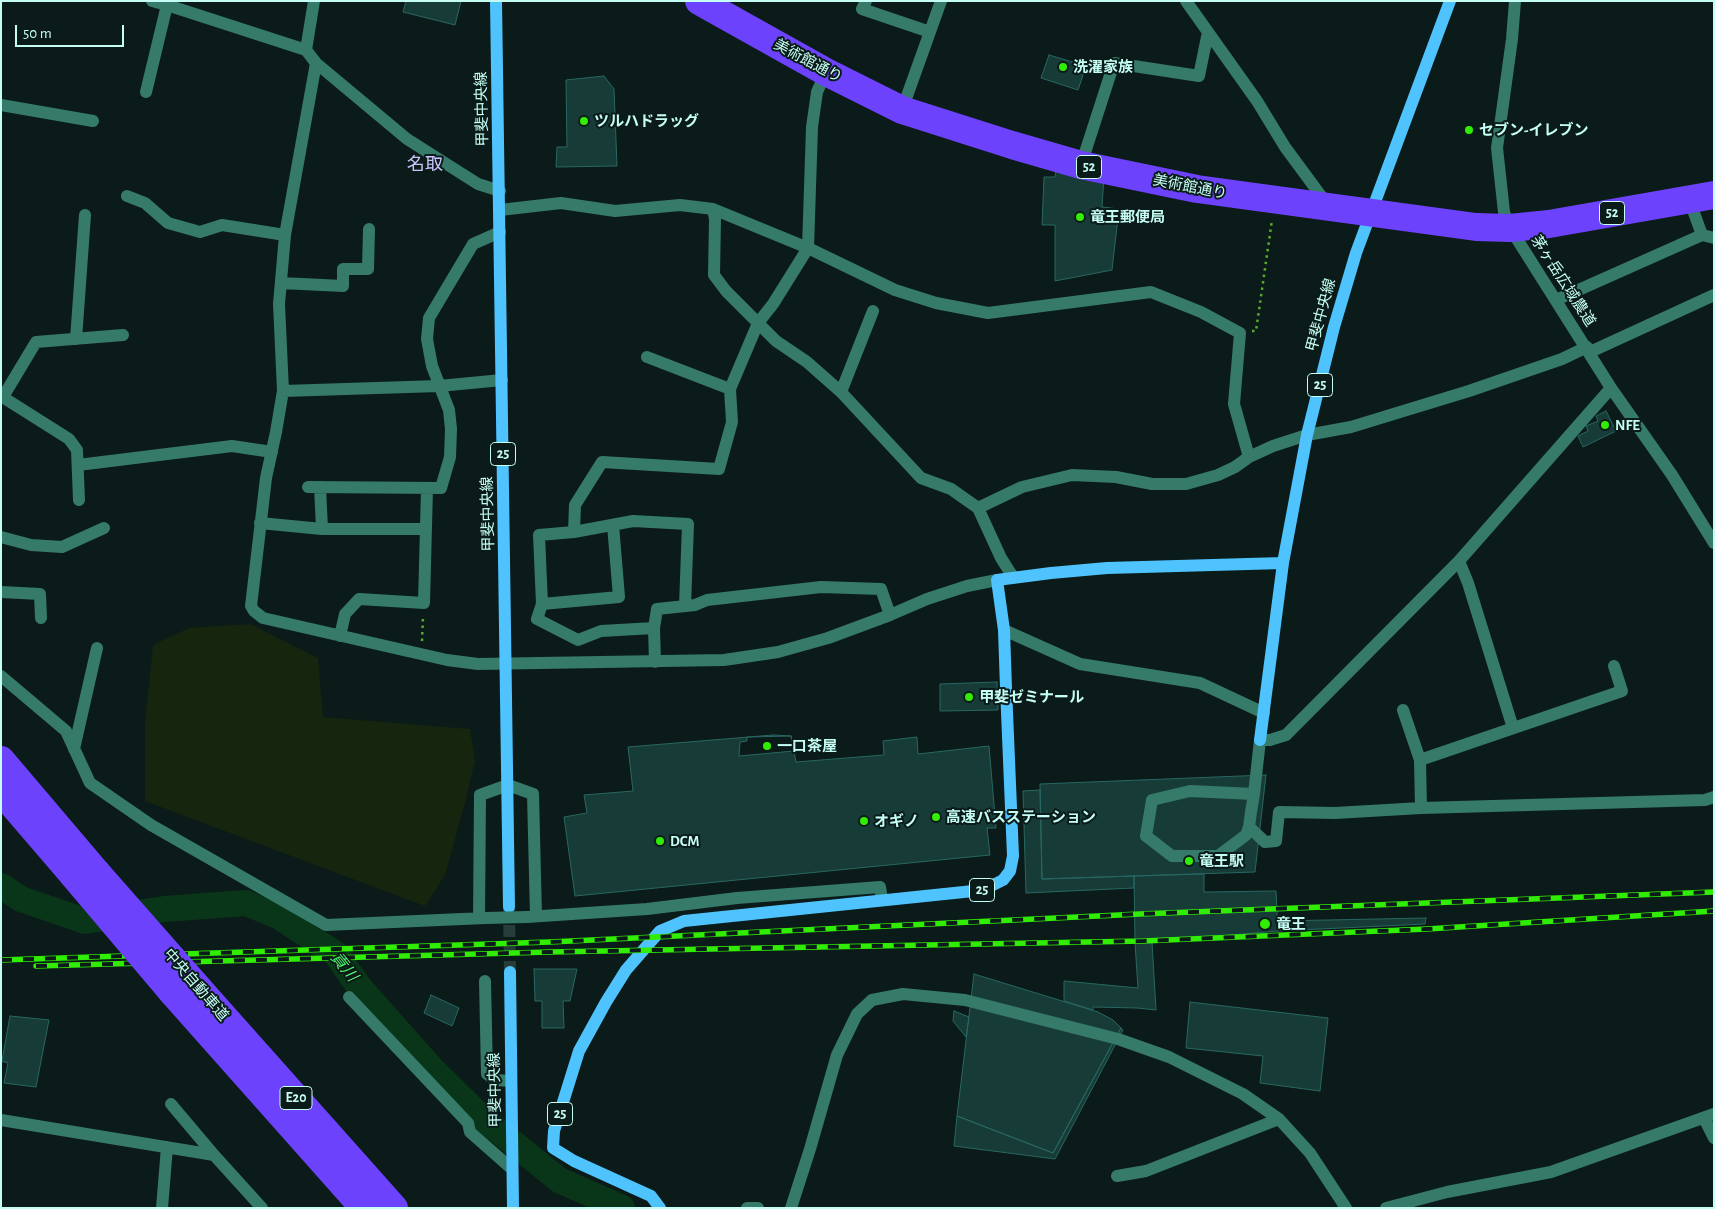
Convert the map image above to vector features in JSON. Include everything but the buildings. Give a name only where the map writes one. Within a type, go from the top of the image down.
[{"type":"highway","name":"美術館通り","points":[[698,1],[826,72],[902,110],[1081,165],[1197,189],[1275,201],[1372,211],[1476,227],[1510,228],[1549,224],[1701,197]]},
{"type":"highway","name":"中央自動車道","points":[[1,760],[86,874],[186,991],[364,1208]]},
{"type":"highway","name":"中央自動車道","points":[[1,791],[86,874]]},
{"type":"highway","name":"中央自動車道","points":[[186,991],[394,1208]]},
{"type":"main road","name":"甲斐中央線","points":[[496,1],[509,907]]},
{"type":"main road","name":"甲斐中央線","points":[[1260,740],[1283,563],[1307,435],[1334,327],[1356,253],[1450,1]]},
{"type":"main road","points":[[997,580],[1107,568],[1283,563]]},
{"type":"main road","name":"25","points":[[660,1208],[651,1196],[574,1160],[553,1148],[554,1131],[579,1051],[626,970],[660,930],[684,921],[983,890],[1003,880],[1010,871],[1013,856],[1004,630],[997,580]]},
{"type":"main road","name":"甲斐中央線","points":[[510,972],[513,1208]]},
{"type":"street","points":[[152,1],[167,4],[306,50],[316,64],[407,138],[478,184],[500,192]]},
{"type":"street","points":[[306,50],[314,1]]},
{"type":"street","points":[[866,1],[862,9],[930,32]]},
{"type":"street","points":[[902,110],[942,1]]},
{"type":"street","points":[[1186,1],[1257,100],[1285,147],[1328,206]]},
{"type":"street","name":"茅ヶ岳広域農道","points":[[1515,1],[1512,39],[1497,148],[1504,212],[1510,228],[1612,388],[1672,475],[1714,543]]},
{"type":"street","points":[[146,92],[167,4]]},
{"type":"street","points":[[1081,165],[1114,64],[1199,76],[1208,32]]},
{"type":"street","points":[[316,64],[285,236],[279,304],[283,391],[266,478],[251,606],[263,618],[422,655],[478,664],[724,660],[778,652],[828,638],[927,599],[967,586],[997,580]]},
{"type":"street","points":[[574,532],[575,505],[602,462],[719,469],[732,422],[730,389],[758,323],[773,304],[808,248],[812,127],[817,92],[826,72]]},
{"type":"street","points":[[1,105],[92,122]]},
{"type":"street","points":[[127,196],[145,203],[168,223],[200,232],[222,225],[285,236]]},
{"type":"street","points":[[1556,300],[1708,237],[1701,197]]},
{"type":"street","points":[[500,210],[561,204],[615,211],[680,205],[712,209],[808,248],[894,290],[936,303],[988,313],[1151,292],[1201,312],[1240,333],[1234,404],[1249,457]]},
{"type":"street","points":[[712,209],[715,219],[714,275],[726,291],[776,341],[807,362],[841,392],[921,478],[951,489],[978,508],[1001,558],[1013,577]]},
{"type":"street","points":[[76,339],[86,215]]},
{"type":"street","points":[[281,283],[343,286],[343,269],[368,269],[369,229]]},
{"type":"street","points":[[322,530],[314,487],[441,488],[450,457],[451,429],[449,410],[432,366],[427,339],[429,318],[473,244],[500,232]]},
{"type":"street","points":[[978,508],[1022,487],[1072,475],[1116,477],[1152,484],[1186,484],[1218,475],[1273,446],[1307,435],[1351,427],[1469,391],[1588,350],[1714,295]]},
{"type":"street","points":[[841,392],[872,311]]},
{"type":"street","points":[[79,500],[77,450],[69,438],[2,396],[36,342],[123,335]]},
{"type":"street","points":[[647,357],[730,389]]},
{"type":"street","points":[[283,391],[439,386],[502,380]]},
{"type":"street","points":[[1254,794],[1190,791],[1152,800],[1146,836],[1172,856],[1218,856],[1246,835],[1254,794],[1260,740],[1270,740],[1286,735],[1459,561],[1612,388]]},
{"type":"street","points":[[78,464],[232,446],[272,452]]},
{"type":"street","points":[[340,636],[345,614],[358,598],[424,603],[427,488]]},
{"type":"street","points":[[1701,522],[1714,517]]},
{"type":"street","points":[[654,628],[601,632],[578,640],[537,619],[542,604],[539,534],[574,532],[633,521],[688,524],[685,606]]},
{"type":"street","points":[[260,524],[322,530],[426,529]]},
{"type":"street","points":[[542,604],[619,597],[613,525]]},
{"type":"street","points":[[1,537],[31,545],[62,547],[104,528]]},
{"type":"street","points":[[1459,561],[1468,583],[1513,728]]},
{"type":"street","points":[[655,662],[654,628],[657,609],[695,605],[707,600],[821,588],[881,589],[890,615]]},
{"type":"street","points":[[1,592],[40,594],[40,618]]},
{"type":"street","points":[[1004,630],[1080,664],[1200,683],[1264,713]]},
{"type":"street","points":[[74,749],[98,648]]},
{"type":"street","points":[[1420,760],[1622,691],[1614,666]]},
{"type":"street","points":[[1,676],[66,731],[90,783],[151,825],[326,926],[532,917],[647,909],[737,898],[880,887],[882,900]]},
{"type":"street","points":[[1403,710],[1420,760],[1421,808]]},
{"type":"street","points":[[482,918],[480,795],[508,786],[533,794],[532,917]]},
{"type":"street","points":[[1249,827],[1265,842],[1276,841],[1279,812],[1335,813],[1421,808],[1705,800],[1714,797]]},
{"type":"street","points":[[485,980],[487,1074],[495,1080],[512,1084]]},
{"type":"street","points":[[791,1208],[837,1055],[857,1014],[872,1000],[903,994],[965,1000],[1118,1040],[1169,1057],[1243,1094],[1279,1119],[1310,1153],[1346,1208]]},
{"type":"street","points":[[349,997],[468,1123],[470,1132],[512,1168]]},
{"type":"street","points":[[172,1104],[214,1155],[262,1208]]},
{"type":"street","points":[[1386,1208],[1447,1192],[1551,1172],[1709,1116],[1714,1138]]},
{"type":"street","points":[[1117,1176],[1146,1171],[1279,1119]]},
{"type":"street","points":[[1,1120],[214,1155]]},
{"type":"street","points":[[162,1208],[167,1147]]},
{"type":"street","points":[[747,1208],[758,1208]]},
{"type":"path","points":[[1240,333],[1256,331],[1275,201]]},
{"type":"path","points":[[422,655],[424,603]]},
{"type":"green space","points":[[250,624],[318,658],[323,717],[470,729],[475,761],[465,803],[445,875],[425,906],[145,801],[145,721],[153,645],[189,628]]},
{"type":"waterway","name":"貢川","points":[[1,886],[21,899],[85,921],[164,909],[246,903],[278,916],[336,954],[360,988],[431,1068],[480,1116],[559,1180],[622,1208]]},
{"type":"tunnel","points":[[509,907],[510,972]]},
{"type":"railway","points":[[1,960],[550,942],[1140,914],[1714,892]]},
{"type":"railway","points":[[36,966],[550,952],[1143,941],[1427,929],[1714,911]]},
{"type":"place","name":"洗濯家族","points":[[1063,67]]},
{"type":"place","name":"ツルハドラッグ","points":[[584,121]]},
{"type":"place","name":"セブン-イレブン","points":[[1469,130]]},
{"type":"place","name":"竜王郵便局","points":[[1080,217]]},
{"type":"place","name":"NFE","points":[[1605,425]]},
{"type":"place","name":"甲斐ゼミナール","points":[[969,697]]},
{"type":"place","name":"一口茶屋","points":[[767,746]]},
{"type":"place","name":"高速バスステーション","points":[[936,817]]},
{"type":"place","name":"オギノ","points":[[864,821]]},
{"type":"place","name":"DCM","points":[[660,841]]},
{"type":"place","name":"竜王駅","points":[[1189,861]]},
{"type":"place","name":"竜王","points":[[1265,924]]},
{"type":"district","name":"名取","points":[[425,165]]}]
